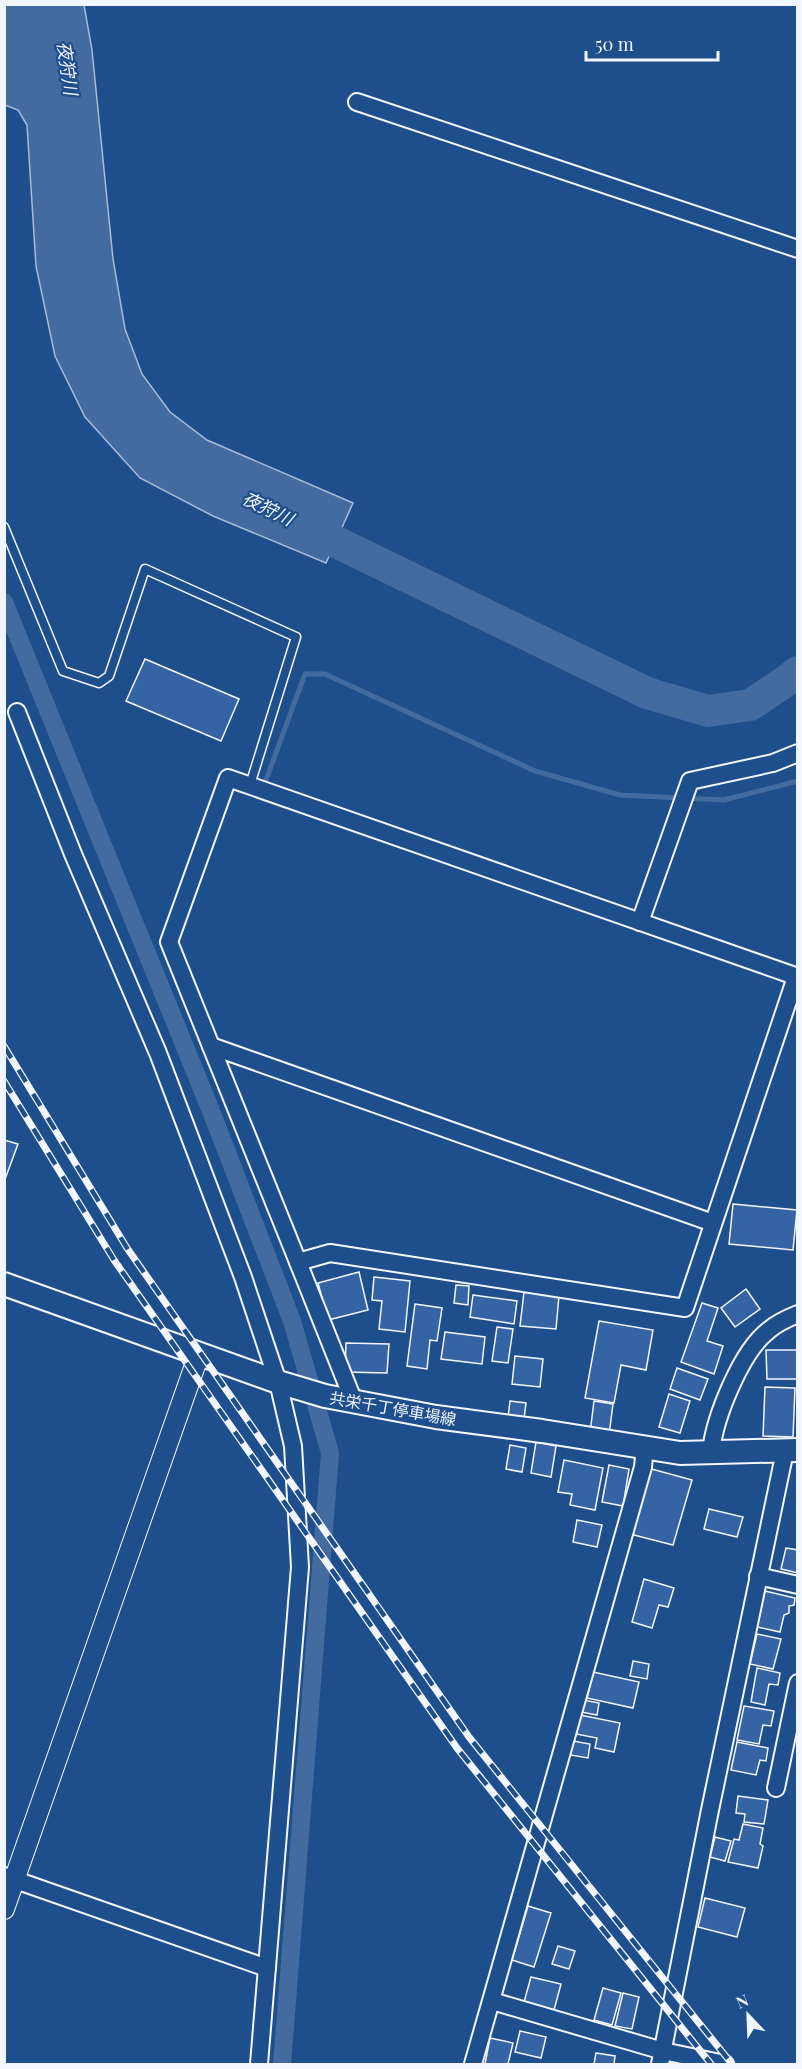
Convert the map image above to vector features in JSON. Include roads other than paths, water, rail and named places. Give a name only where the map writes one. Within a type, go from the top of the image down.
[{"type":"main road","name":"共栄千丁停車場線","points":[[4,1284],[278,1382],[325,1396],[436,1417],[645,1446],[680,1453],[711,1450],[791,1450]]},
{"type":"street","points":[[357,102],[798,249]]},
{"type":"street","points":[[17,712],[73,854],[162,1063],[243,1277],[278,1382],[293,1446],[300,1567],[259,2064]]},
{"type":"street","points":[[640,922],[690,782],[773,763],[798,753]]},
{"type":"street","points":[[298,1262],[330,1253],[685,1308],[797,977],[228,778],[169,942],[354,1402]]},
{"type":"street","points":[[211,1046],[714,1223]]},
{"type":"street","points":[[711,1450],[712,1437],[732,1383],[751,1349],[768,1330],[798,1314]]},
{"type":"street","points":[[4,1909],[10,1878],[199,1354]]},
{"type":"street","points":[[473,2064],[643,1467],[645,1446]]},
{"type":"street","points":[[662,2058],[758,1576],[791,1450]]},
{"type":"street","points":[[758,1576],[798,1585]]},
{"type":"street","points":[[776,1788],[798,1683]]},
{"type":"street","points":[[10,1878],[267,1968]]},
{"type":"street","points":[[492,2001],[662,2058],[725,2064]]},
{"type":"lane","points":[[4,527],[63,672],[99,683],[109,676],[146,569],[296,636],[250,786]]},
{"type":"water","points":[[4,5],[84,5],[92,50],[113,259],[125,329],[142,374],[170,412],[207,440],[353,503],[326,563],[213,516],[140,478],[85,417],[55,356],[36,266],[27,125],[18,110],[5,105]]},
{"type":"waterway","name":"夜狩川","points":[[299,524],[647,693],[708,711],[750,705],[798,672]]},
{"type":"waterway","points":[[4,602],[211,1111],[292,1321],[330,1453],[282,2064]]},
{"type":"waterway","points":[[266,780],[305,674],[325,674],[535,771],[620,795],[724,800],[798,781]]},
{"type":"railway","points":[[4,1046],[127,1248],[469,1737],[732,2064]]},
{"type":"railway","points":[[4,1081],[114,1260],[457,1748],[711,2064]]}]
